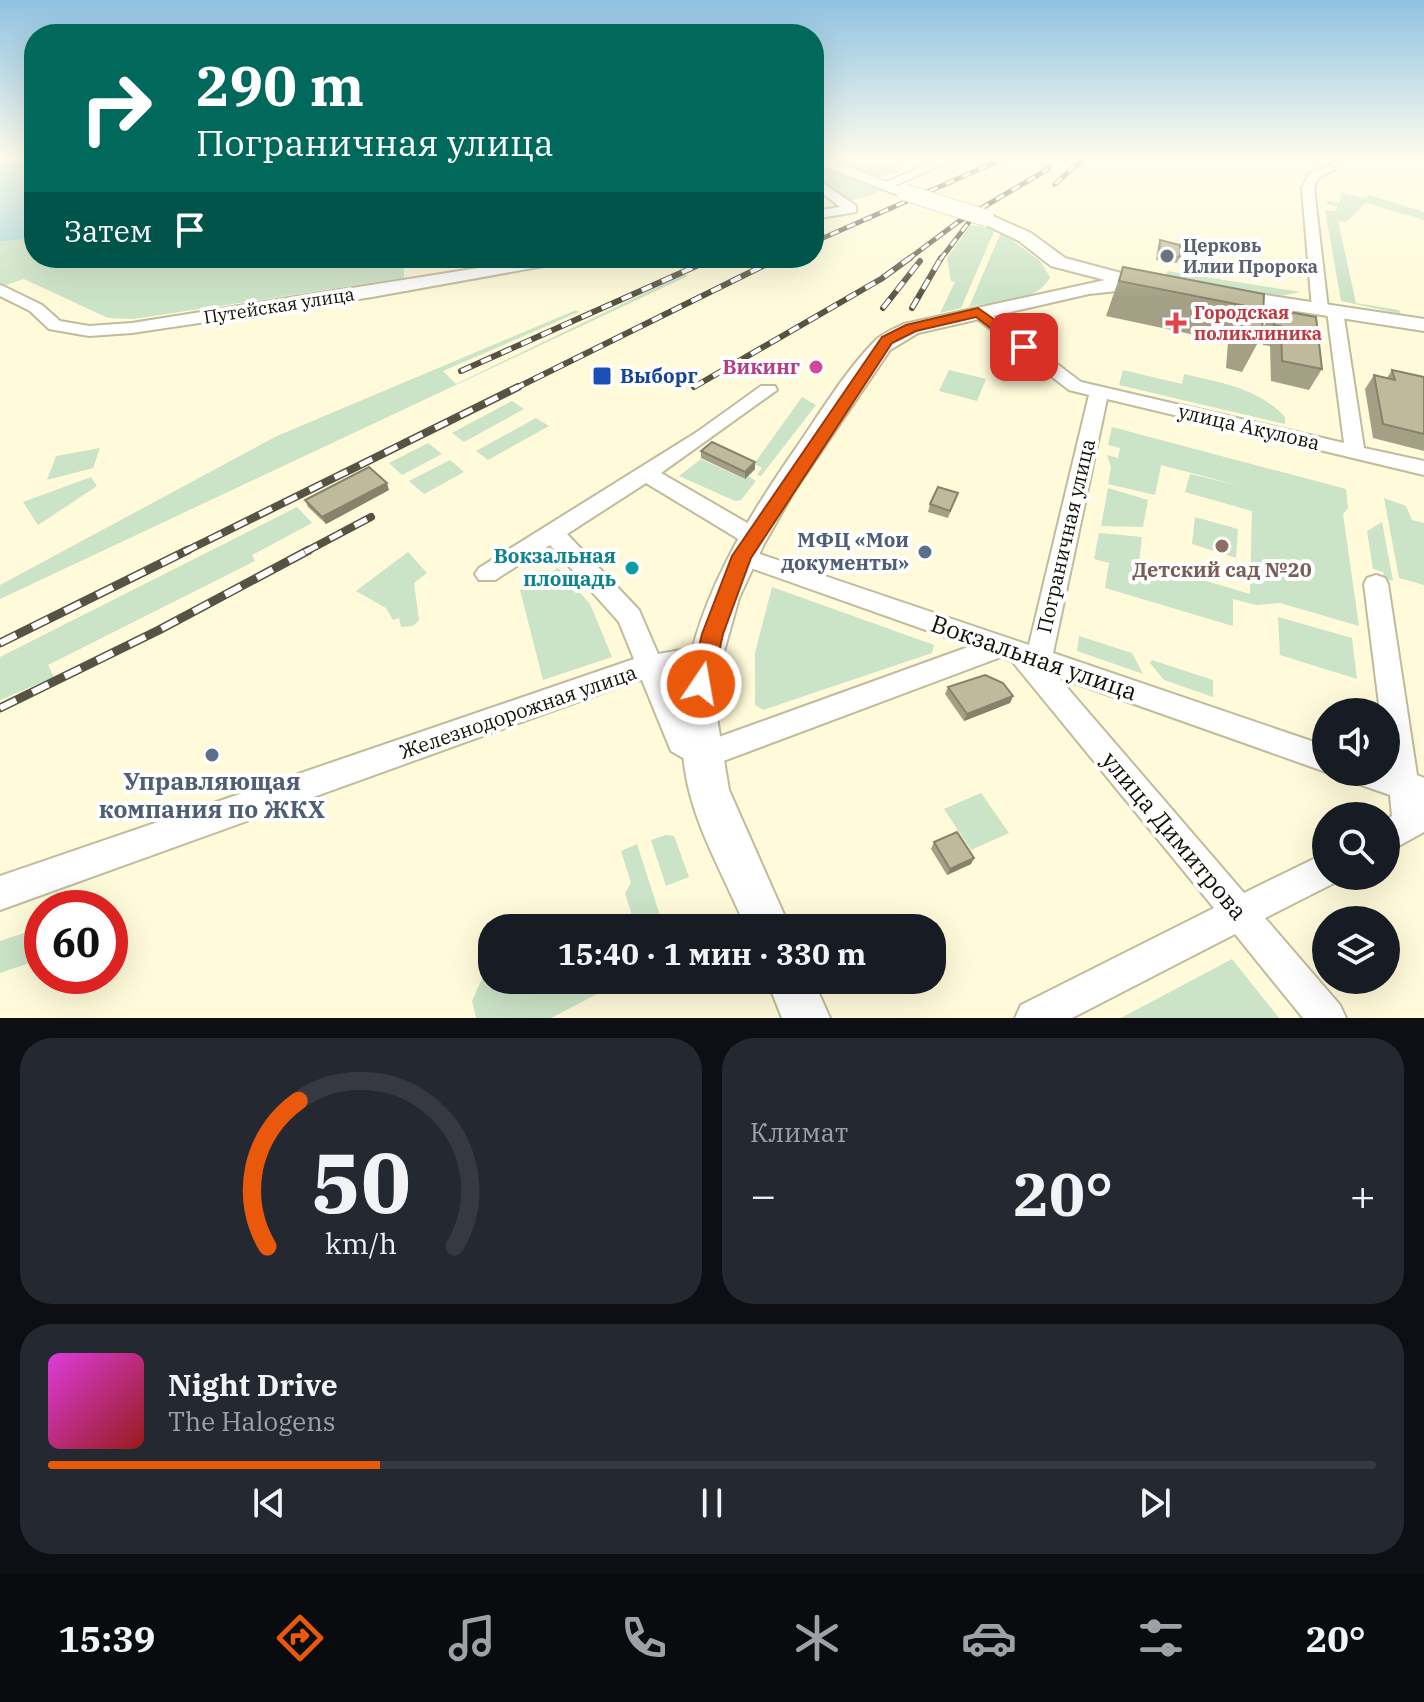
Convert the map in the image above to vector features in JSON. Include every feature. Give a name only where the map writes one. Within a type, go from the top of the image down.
[{"type":"main road","points":[[762,914],[709,788],[702,756],[699,711],[705,657],[747,546],[887,340],[911,328],[1103,285],[1152,283],[1090,273],[1058,262],[1025,237],[986,218],[943,205]]},
{"type":"main road","points":[[1057,295],[1068,278],[1058,262]]},
{"type":"main road","points":[[1201,291],[1424,325]]},
{"type":"main road","points":[[796,994],[806,1018]]},
{"type":"street","points":[[824,213],[851,209],[845,205]]},
{"type":"street","points":[[1311,205],[1355,452]]},
{"type":"street","name":"Путейская улица","points":[[0,290],[36,308],[55,325],[89,331],[372,292],[509,268]]},
{"type":"street","name":"улица Акулова","points":[[978,312],[1075,386],[1098,396],[1424,468]]},
{"type":"street","points":[[487,574],[647,474],[768,390]]},
{"type":"street","name":"Пограничная улица","points":[[1024,657],[1098,396]]},
{"type":"street","name":"Вокзальная улица","points":[[647,474],[747,546],[1024,657],[1312,754]]},
{"type":"street","points":[[552,533],[630,617],[681,742],[702,756],[1024,657]]},
{"type":"street","points":[[1376,584],[1414,789],[1406,825]]},
{"type":"street","name":"Железнодорожная улица","points":[[0,893],[515,711],[651,667],[705,657]]},
{"type":"street","name":"улица Димитрова","points":[[1024,657],[1327,1018]]},
{"type":"street","points":[[1034,1018],[1312,876]]},
{"type":"green space","points":[[1329,205],[1364,205],[1346,222],[1338,221],[1356,303],[1399,310],[1401,314],[1341,301],[1325,210],[1336,211],[1337,206]]},
{"type":"green space","points":[[1371,205],[1400,205],[1424,212],[1424,220]]},
{"type":"green space","points":[[971,225],[995,229],[961,308],[940,313],[955,282],[951,281],[947,258]]},
{"type":"green space","points":[[1001,232],[1040,261],[1050,277],[1045,285],[1026,296],[969,307]]},
{"type":"green space","points":[[24,239],[24,268],[404,268],[404,278],[133,319],[108,318],[24,279],[0,287],[0,242]]},
{"type":"green space","points":[[1167,271],[1301,292],[1280,296],[1174,279],[1166,276]]},
{"type":"green space","points":[[684,274],[688,276],[0,599],[0,585],[277,436],[576,310],[579,312],[443,371],[456,384]]},
{"type":"green space","points":[[949,370],[986,379],[977,401],[939,391]]},
{"type":"green space","points":[[1123,370],[1182,384],[1184,374],[1239,388],[1274,407],[1285,417],[1285,424],[1119,385]]},
{"type":"green space","points":[[802,397],[816,405],[761,476],[757,475],[762,468],[754,464]]},
{"type":"green space","points":[[512,401],[524,409],[464,442],[452,433]]},
{"type":"green space","points":[[536,418],[549,426],[488,460],[476,451]]},
{"type":"green space","points":[[1112,427],[1346,489],[1348,508],[1343,514],[1359,626],[1280,603],[1256,605],[1233,599],[1233,626],[1105,588],[1109,563],[1094,559],[1099,533],[1142,537],[1139,561],[1250,594],[1252,511],[1185,492],[1190,474],[1241,486],[1161,465],[1155,495],[1108,484],[1111,467],[1107,455],[1118,458],[1120,448],[1108,445]]},
{"type":"green space","points":[[428,443],[442,454],[402,475],[389,463]]},
{"type":"green space","points":[[100,448],[93,468],[47,480],[56,456]]},
{"type":"green space","points":[[701,459],[744,479],[748,476],[756,481],[741,500],[735,501],[679,476]]},
{"type":"green space","points":[[450,460],[464,472],[424,494],[409,481]]},
{"type":"green space","points":[[91,477],[97,486],[38,525],[23,502]]},
{"type":"green space","points":[[1108,488],[1148,500],[1143,527],[1101,526]]},
{"type":"green space","points":[[1384,498],[1406,506],[1412,520],[1424,523],[1424,585],[1399,578]]},
{"type":"green space","points":[[297,507],[312,523],[252,555],[255,561],[48,665],[54,677],[0,700],[0,657]]},
{"type":"green space","points":[[1195,517],[1238,529],[1236,558],[1192,544]]},
{"type":"green space","points":[[1382,522],[1393,581],[1385,579],[1383,572],[1373,569],[1367,531]]},
{"type":"green space","points":[[408,552],[427,573],[414,583],[419,620],[413,626],[401,627],[399,618],[393,620],[386,608],[356,591]]},
{"type":"green space","points":[[558,568],[590,604],[612,657],[543,680],[520,590]]},
{"type":"green space","points":[[772,587],[934,645],[932,653],[763,710],[755,705],[755,653]]},
{"type":"green space","points":[[1278,617],[1352,638],[1357,679],[1280,655]]},
{"type":"green space","points":[[1079,636],[1132,653],[1143,674],[1077,651]]},
{"type":"green space","points":[[1152,660],[1213,680],[1213,697],[1164,680],[1150,663]]},
{"type":"green space","points":[[981,793],[1009,833],[971,850],[944,809]]},
{"type":"green space","points":[[674,836],[689,877],[666,886],[651,840]]},
{"type":"green space","points":[[637,844],[660,914],[632,914],[625,893],[631,883],[621,851]]},
{"type":"green space","points":[[24,933],[24,965],[0,973],[0,941]]},
{"type":"green space","points":[[1232,959],[1279,1018],[1121,1018]]},
{"type":"green space","points":[[478,988],[478,994],[597,994],[551,1018],[476,1018],[472,1001]]},
{"type":"water","points":[[0,205],[24,205],[24,239],[0,242]]},
{"type":"building","points":[[1160,240],[1180,245],[1180,257],[1159,254]]},
{"type":"building","points":[[1123,267],[1264,294],[1262,335],[1245,331],[1246,306],[1119,281]]},
{"type":"building","points":[[1273,309],[1316,317],[1322,369],[1282,361],[1281,326],[1274,325]]},
{"type":"building","points":[[1392,370],[1424,377],[1424,434],[1383,424],[1374,375],[1395,380]]},
{"type":"building","points":[[712,442],[755,462],[745,472],[701,451]]},
{"type":"building","points":[[369,467],[387,483],[322,517],[305,500]]},
{"type":"building","points":[[938,487],[958,493],[950,511],[930,504]]},
{"type":"building","points":[[985,675],[1003,683],[1013,696],[967,714],[948,687]]},
{"type":"building","points":[[957,832],[974,858],[950,869],[934,842]]},
{"type":"railway","points":[[824,238],[899,205]]},
{"type":"railway","points":[[907,260],[958,222],[988,205]]},
{"type":"railway","points":[[940,260],[969,222]]},
{"type":"railway","points":[[694,387],[881,279],[910,258]]},
{"type":"railway","points":[[912,308],[941,258]]},
{"type":"railway","points":[[883,308],[920,261]]},
{"type":"railway","points":[[461,371],[692,268]]},
{"type":"railway","points":[[514,389],[759,268]]},
{"type":"railway","points":[[184,552],[518,387]]},
{"type":"railway","points":[[305,552],[371,517]]},
{"type":"railway","points":[[0,643],[188,550]]},
{"type":"railway","points":[[0,708],[159,630],[309,550]]},
{"type":"place","name":"Церковь Илии Пророка","points":[[1167,256]]},
{"type":"place","name":"Городская поликлиника","points":[[1176,323]]},
{"type":"place","name":"Викинг","points":[[816,367]]},
{"type":"place","name":"Выборг","points":[[602,376]]},
{"type":"place","name":"Детский сад №20","points":[[1222,546]]},
{"type":"place","name":"МФЦ «Мои документы»","points":[[925,552]]},
{"type":"place","name":"Вокзальная площадь","points":[[632,568]]},
{"type":"place","name":"Управляющая компания по ЖКХ","points":[[212,755]]},
{"type":"route","points":[[701,684],[712,634],[742,556],[882,345],[904,330],[978,312],[1024,347]]}]
